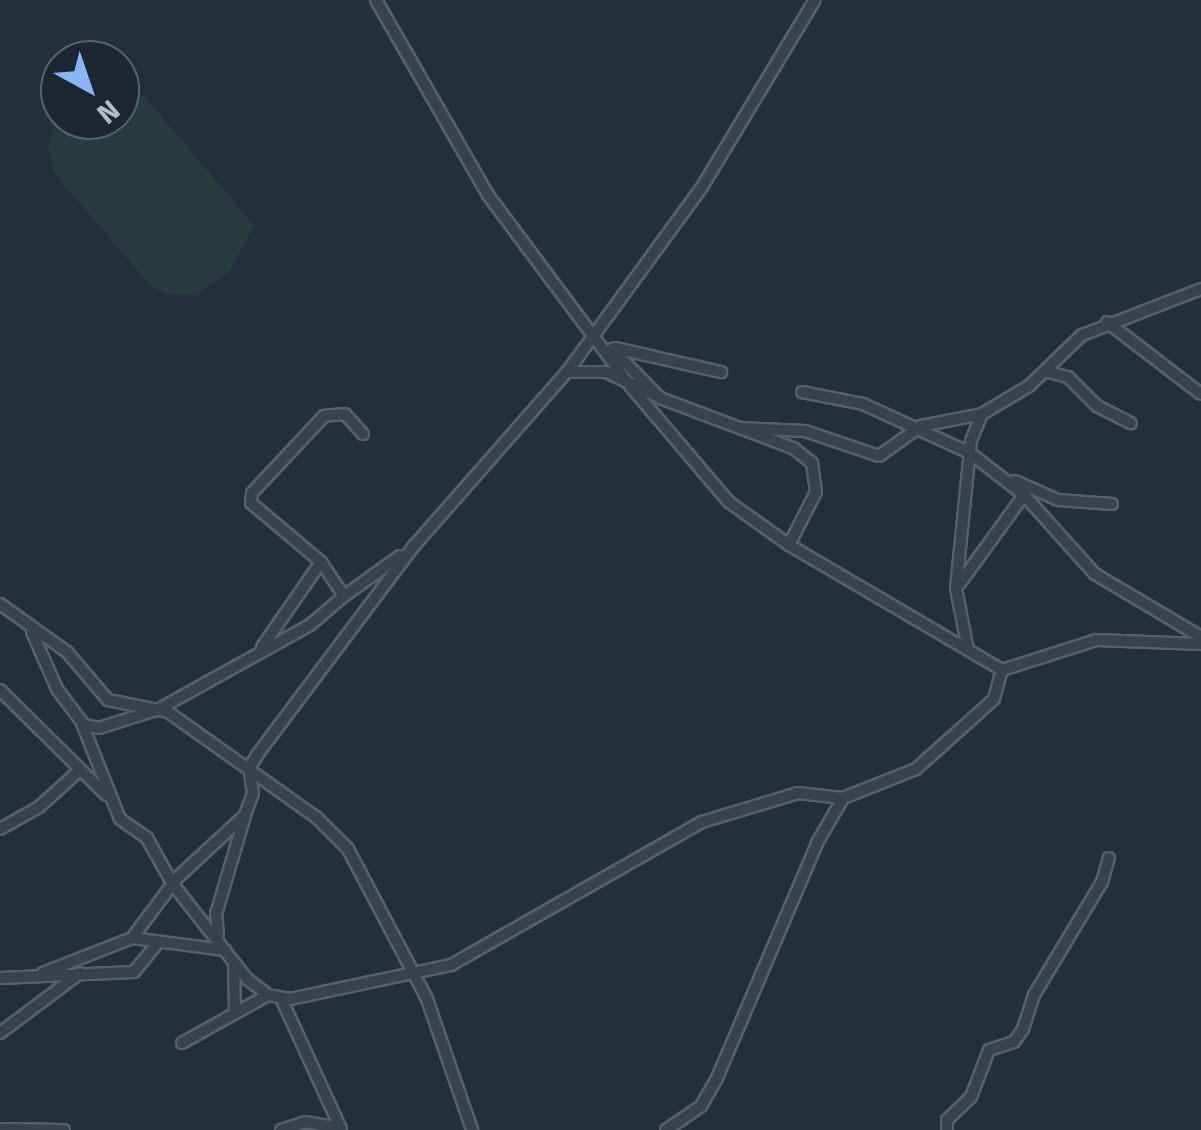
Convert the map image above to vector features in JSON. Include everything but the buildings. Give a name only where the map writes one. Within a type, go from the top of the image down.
[{"type":"street","points":[[376,0],[488,195],[594,331],[660,398]]},
{"type":"street","points":[[218,938],[216,914],[254,793],[249,768],[413,547],[567,372],[702,187],[815,0]]},
{"type":"street","points":[[739,428],[805,431],[874,457],[922,426],[982,414],[1044,371],[1074,340],[1108,322],[1201,289]]},
{"type":"street","points":[[1108,322],[1201,394]]},
{"type":"street","points":[[608,347],[721,372]]},
{"type":"street","points":[[608,347],[631,387],[719,493],[789,545],[1002,670],[1096,640],[1201,641]]},
{"type":"street","points":[[1044,371],[1068,377],[1096,406],[1130,423]]},
{"type":"street","points":[[567,372],[606,372],[631,387],[793,448],[812,463],[816,492],[789,545]]},
{"type":"street","points":[[802,392],[863,404],[922,426],[970,453],[1024,494],[1095,574],[1201,641]]},
{"type":"street","points":[[344,596],[321,562],[253,506],[252,493],[324,416],[345,414],[363,434]]},
{"type":"street","points":[[968,650],[956,588],[970,453],[982,414]]},
{"type":"street","points":[[1001,474],[1058,500],[1112,504]]},
{"type":"street","points":[[956,588],[1024,494]]},
{"type":"street","points":[[81,722],[99,728],[159,709],[310,626],[344,596],[413,547]]},
{"type":"street","points":[[250,658],[274,635],[321,562]]},
{"type":"street","points":[[0,604],[31,630],[67,652],[114,703],[159,709],[249,768],[348,850],[413,970],[472,1130]]},
{"type":"street","points":[[31,630],[56,688],[81,722],[124,824],[147,838],[172,883],[225,950],[268,996],[280,998],[413,970],[451,966],[702,822],[798,792],[843,798],[916,769],[994,699],[1002,670]]},
{"type":"street","points":[[0,690],[114,802]]},
{"type":"street","points":[[0,829],[39,807],[80,770]]},
{"type":"street","points":[[666,1130],[702,1106],[717,1078],[810,856],[843,798]]},
{"type":"street","points":[[43,972],[132,938],[172,883],[246,816]]},
{"type":"street","points":[[948,1130],[947,1120],[971,1097],[989,1050],[1019,1036],[1034,995],[1102,882],[1109,858]]},
{"type":"street","points":[[132,938],[225,950]]},
{"type":"street","points":[[0,978],[43,972],[134,972],[157,944]]},
{"type":"street","points":[[234,960],[236,1013]]},
{"type":"street","points":[[0,1033],[81,972]]},
{"type":"street","points":[[182,1043],[268,996]]},
{"type":"street","points":[[280,998],[341,1129],[305,1122],[281,1130]]},
{"type":"street","points":[[0,1130],[64,1130]]},
{"type":"green space","points":[[140,95],[144,96],[254,225],[230,271],[196,295],[166,294],[150,285],[54,173],[50,140],[140,140]]}]
